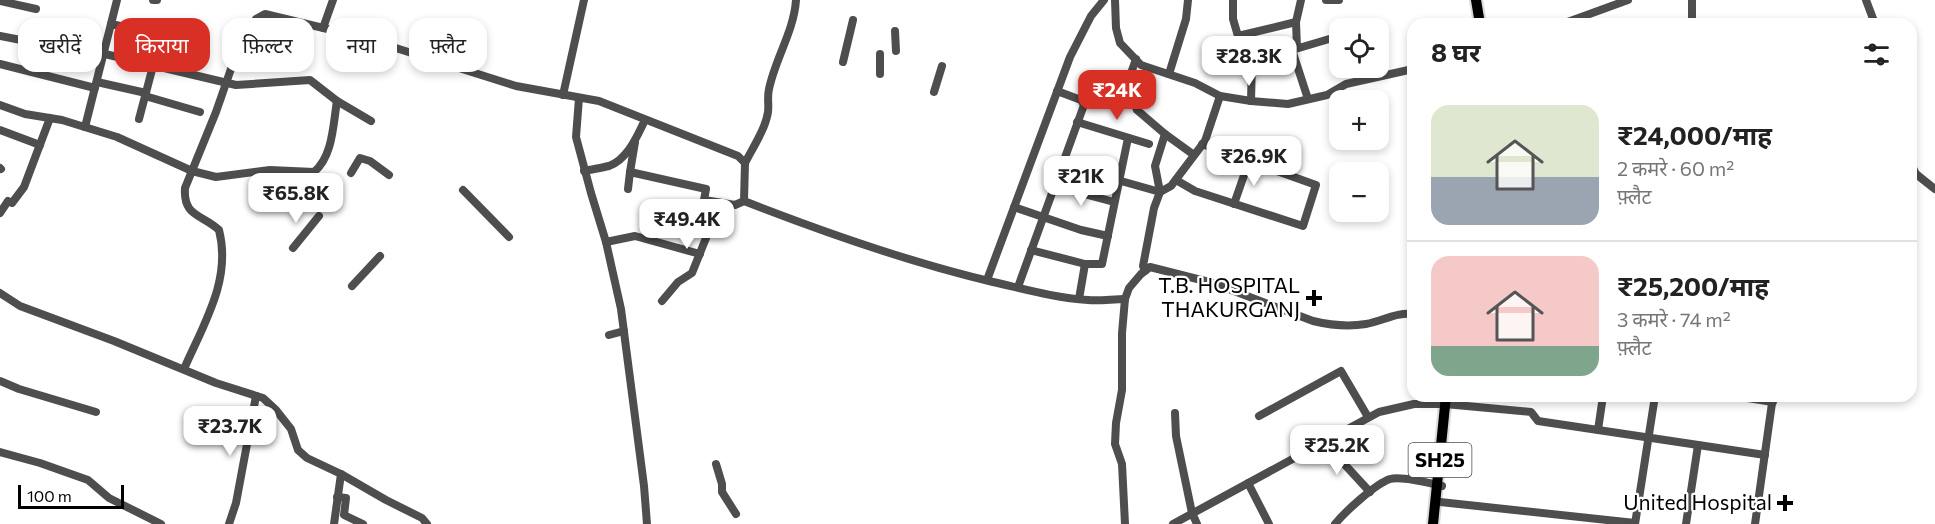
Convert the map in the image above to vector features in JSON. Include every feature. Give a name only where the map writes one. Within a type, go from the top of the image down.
[{"type":"main road","points":[[1474,0],[1477,18]]},
{"type":"main road","name":"SH25","points":[[1436,524],[1448,402]]},
{"type":"main road","name":"SH25","points":[[1436,524],[1440,502],[1439,485]]},
{"type":"street","points":[[85,127],[117,0]]},
{"type":"street","points":[[563,95],[584,0]]},
{"type":"street","points":[[742,160],[750,154],[762,131],[768,113],[769,90],[789,31],[796,0]]},
{"type":"street","points":[[987,280],[1070,57],[1091,16],[1104,0]]},
{"type":"street","points":[[1115,0],[1116,28],[1120,43],[1142,65],[1195,83],[1220,96],[1288,104],[1327,95],[1346,84],[1407,70]]},
{"type":"street","points":[[1169,74],[1186,19],[1188,0]]},
{"type":"street","points":[[1233,0],[1233,19],[1238,36],[1296,22]]},
{"type":"street","points":[[1297,48],[1296,22],[1301,0]]},
{"type":"street","points":[[1326,0],[1339,0]]},
{"type":"street","points":[[1578,18],[1628,0]]},
{"type":"street","points":[[1692,0],[1692,18]]},
{"type":"street","points":[[1866,0],[1873,18]]},
{"type":"street","points":[[0,1],[36,9]]},
{"type":"street","points":[[323,28],[331,1]]},
{"type":"street","points":[[184,369],[217,294],[223,269],[219,230],[188,210],[184,200],[185,188],[247,33],[256,19],[265,14],[361,37],[516,86],[598,101],[742,160]]},
{"type":"street","points":[[843,62],[854,20]]},
{"type":"street","points":[[895,31],[896,51]]},
{"type":"street","points":[[1248,34],[1252,62],[1251,101]]},
{"type":"street","points":[[0,36],[26,41],[33,37],[114,56]]},
{"type":"street","points":[[1308,99],[1292,50],[1329,39]]},
{"type":"street","points":[[880,54],[880,74]]},
{"type":"street","points":[[1136,59],[1130,76],[1131,94],[1137,110],[1194,155]]},
{"type":"street","points":[[934,92],[942,66]]},
{"type":"street","points":[[1,67],[145,95],[200,112]]},
{"type":"street","points":[[139,119],[151,72]]},
{"type":"street","points":[[180,72],[236,86],[310,80],[337,101],[371,121]]},
{"type":"street","points":[[1018,287],[1083,102],[1057,91]]},
{"type":"street","points":[[1089,172],[1160,192],[1171,186],[1204,141],[1220,96]]},
{"type":"street","points":[[579,98],[576,137],[606,242],[624,331],[647,524]]},
{"type":"street","points":[[0,105],[25,114],[50,118],[117,137],[192,171],[216,177],[270,170],[314,172],[322,165],[330,142],[337,101]]},
{"type":"street","points":[[0,213],[8,201],[12,203],[24,187],[50,118]]},
{"type":"street","points":[[585,171],[612,165],[625,155],[645,120]]},
{"type":"street","points":[[1077,122],[1149,144]]},
{"type":"street","points":[[0,130],[40,145]]},
{"type":"street","points":[[1145,271],[1144,259],[1154,208],[1160,192],[1155,166],[1165,134]]},
{"type":"street","points":[[1031,249],[1085,264],[1102,264],[1128,138]]},
{"type":"street","points":[[628,189],[635,141]]},
{"type":"street","points":[[1176,180],[1195,191],[1303,226],[1316,184],[1202,144]]},
{"type":"street","points":[[351,173],[360,158],[370,161],[389,176]]},
{"type":"street","points":[[742,160],[744,201]]},
{"type":"street","points":[[1234,204],[1249,161]]},
{"type":"street","points":[[630,172],[706,189],[704,200],[735,205],[744,201],[821,232],[942,270],[1079,299],[1125,298]]},
{"type":"street","points":[[1917,175],[1935,189]]},
{"type":"street","points":[[1054,186],[1114,202]]},
{"type":"street","points":[[463,190],[509,237]]},
{"type":"street","points":[[662,301],[678,282],[692,273],[720,203]]},
{"type":"street","points":[[1014,207],[1081,230],[1108,236]]},
{"type":"street","points":[[293,248],[319,216]]},
{"type":"street","points":[[606,242],[635,236],[699,254]]},
{"type":"street","points":[[352,286],[380,256]]},
{"type":"street","points":[[1079,299],[1085,264]]},
{"type":"street","points":[[1125,524],[1122,464],[1115,444],[1122,390],[1122,333],[1125,298],[1130,288],[1150,267],[1213,283],[1313,321],[1330,325],[1366,324],[1401,313],[1407,314]]},
{"type":"street","points":[[0,293],[20,306],[263,398],[291,429],[298,450],[308,458],[422,518],[427,524]]},
{"type":"street","points":[[609,335],[624,331]]},
{"type":"street","points":[[1259,416],[1341,371],[1368,417]]},
{"type":"street","points":[[0,381],[96,412]]},
{"type":"street","points":[[230,524],[256,396]]},
{"type":"street","points":[[1173,524],[1368,417],[1379,412],[1431,402]]},
{"type":"street","points":[[1462,402],[1531,412],[1538,421],[1765,454]]},
{"type":"street","points":[[1598,430],[1602,402]]},
{"type":"street","points":[[1440,502],[1635,524],[1653,402]]},
{"type":"street","points":[[1755,524],[1773,402]]},
{"type":"street","points":[[1175,413],[1176,436],[1192,513],[1197,524]]},
{"type":"street","points":[[1323,441],[1370,492]]},
{"type":"street","points":[[1686,524],[1698,445]]},
{"type":"street","points":[[0,452],[88,480],[109,498],[161,524]]},
{"type":"street","points":[[716,464],[722,492],[736,514]]},
{"type":"street","points":[[334,524],[341,474]]},
{"type":"street","points":[[1335,524],[1388,479],[1398,478],[1439,485]]},
{"type":"street","points":[[1248,483],[1269,524]]},
{"type":"street","points":[[337,497],[346,498],[344,515],[363,524]]},
{"type":"place","name":"T.B. HOSPITAL THAKURGANJ","points":[[1314,298]]},
{"type":"place","name":"United Hospital","points":[[1785,503]]}]
